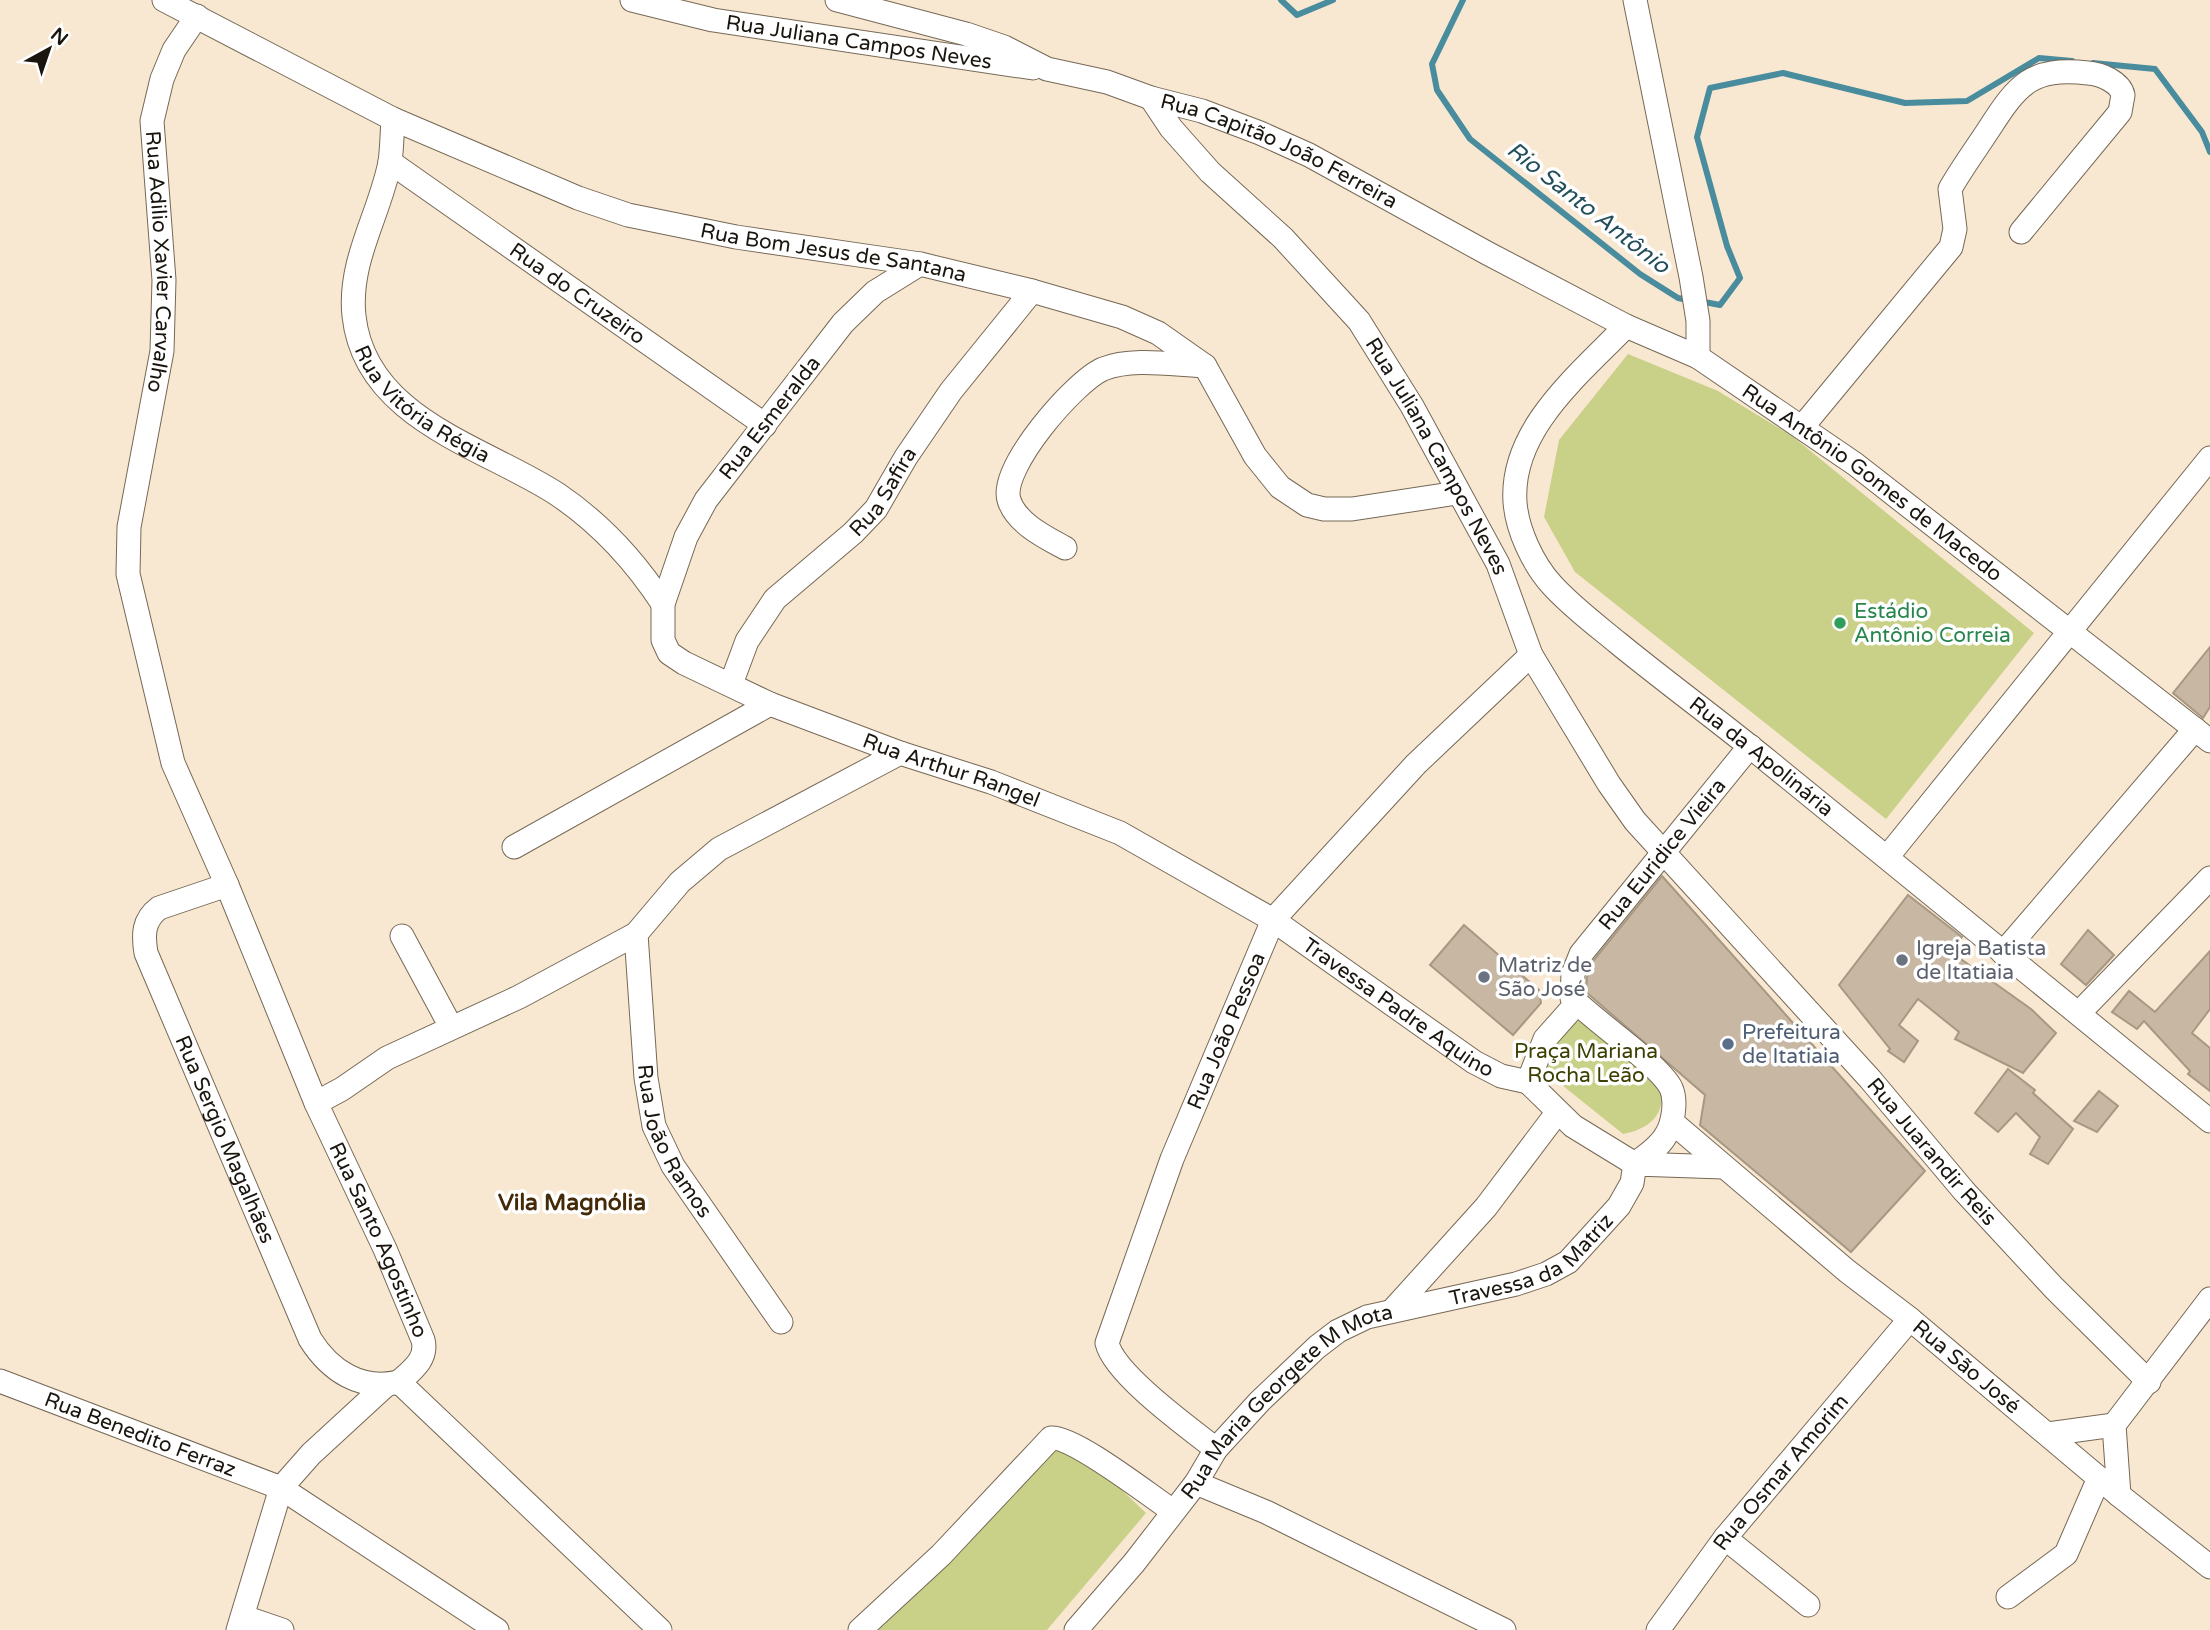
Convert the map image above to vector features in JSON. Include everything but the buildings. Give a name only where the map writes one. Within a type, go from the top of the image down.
[{"type":"street","name":"Rua Bom Jesus de Santana","points":[[164,0],[393,119],[522,176],[628,215],[736,237],[920,264],[1032,291],[1122,317],[1158,333],[1205,366],[1255,456],[1280,487],[1307,505],[1324,509],[1352,509],[1457,493]]},
{"type":"street","name":"Rua Juliana Campos Neves","points":[[632,0],[747,25],[1046,69]]},
{"type":"street","name":"Rua Capitão João Ferreira","points":[[837,0],[966,34],[1004,47],[1046,69],[1107,82],[1151,98],[1202,111],[1309,155],[1487,254],[1626,326],[1698,356]]},
{"type":"street","points":[[1635,0],[1692,277],[1698,321],[1698,356]]},
{"type":"street","name":"Rua Adilio Xavier Carvalho","points":[[173,763],[128,575],[129,527],[162,351],[164,280],[152,121],[162,79],[174,50],[197,16]]},
{"type":"street","points":[[1803,426],[1951,247],[1955,239],[1950,189],[2017,88],[2046,73],[2063,71],[2092,73],[2115,84],[2123,95],[2120,112],[2021,232]]},
{"type":"street","name":"Rua Juliana Campos Neves","points":[[1151,98],[1171,128],[1210,172],[1301,256],[1359,321],[1412,406],[1498,564],[1531,655],[1609,784],[1663,855]]},
{"type":"street","name":"Rua Vitória Régia","points":[[393,119],[390,162],[360,251],[354,317],[361,340],[383,383],[399,402],[421,419],[530,478],[590,520],[641,571],[663,604]]},
{"type":"street","name":"Rua do Cruzeiro","points":[[390,162],[765,425]]},
{"type":"street","name":"Rua Esmeralda","points":[[663,604],[686,537],[706,500],[843,323],[875,292],[920,264]]},
{"type":"street","name":"Rua Safira","points":[[731,684],[747,641],[767,610],[876,509],[906,457],[945,401],[1032,291]]},
{"type":"street","name":"Rua da Apolinária","points":[[1626,326],[1559,397],[1531,434],[1516,468],[1515,502],[1520,531],[1550,583],[1574,606],[1888,856],[2210,1121]]},
{"type":"street","name":"Rua Antônio Gomes de Macedo","points":[[1698,356],[1803,426],[2202,735]]},
{"type":"street","points":[[1065,548],[1020,517],[1009,500],[1007,490],[1014,470],[1048,421],[1073,391],[1101,370],[1117,365],[1138,364],[1205,366]]},
{"type":"street","points":[[1888,856],[2210,458]]},
{"type":"street","name":"Rua Arthur Rangel","points":[[663,604],[663,640],[669,653],[770,704],[900,753],[1002,786],[1120,833],[1273,920]]},
{"type":"street","name":"Rua João Pessoa","points":[[1216,1449],[1142,1388],[1110,1353],[1107,1343],[1172,1158],[1273,920],[1416,764],[1531,655]]},
{"type":"street","points":[[514,847],[770,704]]},
{"type":"street","points":[[2003,953],[2202,735]]},
{"type":"street","name":"Rua Euridice Vieira","points":[[1577,1003],[1571,992],[1573,974],[1581,954],[1750,746]]},
{"type":"street","points":[[316,1103],[387,1058],[519,997],[636,934],[680,882],[719,849],[900,753]]},
{"type":"street","name":"Rua Santo Agostinho","points":[[173,763],[227,885],[316,1103],[385,1249],[423,1340],[426,1350],[423,1357],[392,1384]]},
{"type":"street","name":"Rua Juarandir Reis","points":[[1663,855],[1861,1069],[1964,1191],[2054,1288],[2148,1382]]},
{"type":"street","points":[[2079,1013],[2210,878]]},
{"type":"street","name":"Rua Sergio Magalhães","points":[[227,885],[159,908],[145,925],[146,953],[310,1339],[318,1353],[344,1375],[360,1382],[392,1384]]},
{"type":"street","name":"Travessa Padre Aquino","points":[[1273,920],[1474,1062],[1501,1076],[1528,1082]]},
{"type":"street","name":"Rua João Ramos","points":[[636,934],[646,1078],[658,1138],[673,1166],[781,1322]]},
{"type":"street","points":[[402,936],[450,1027]]},
{"type":"street","points":[[1635,1164],[1658,1146],[1672,1122],[1674,1096],[1667,1081],[1577,1003],[1545,1039],[1528,1082],[1557,1113],[1588,1137],[1635,1164],[1723,1167]]},
{"type":"street","name":"Rua Maria Georgete M Mota","points":[[1076,1630],[1134,1563],[1196,1483],[1216,1449],[1260,1401],[1317,1346],[1367,1317],[1392,1311],[1486,1206],[1557,1113]]},
{"type":"street","name":"Rua São José","points":[[1672,1122],[2119,1496],[2210,1567]]},
{"type":"street","name":"Travessa da Matriz","points":[[1392,1311],[1516,1284],[1546,1274],[1568,1262],[1619,1206],[1632,1183],[1635,1164]]},
{"type":"street","points":[[2119,1496],[2114,1425],[2210,1299]]},
{"type":"street","name":"Rua Osmar Amorim","points":[[1658,1630],[1726,1538],[1910,1319]]},
{"type":"street","name":"Rua Benedito Ferraz","points":[[0,1381],[281,1488],[497,1630]]},
{"type":"street","points":[[282,1630],[241,1624],[281,1488],[311,1454],[392,1384],[660,1630]]},
{"type":"street","points":[[2048,1434],[2114,1425]]},
{"type":"street","points":[[860,1630],[941,1555],[1051,1438],[1062,1438],[1081,1447],[1173,1511]]},
{"type":"street","points":[[2008,1597],[2066,1554],[2099,1478]]},
{"type":"street","points":[[1196,1483],[1289,1523],[1488,1628]]},
{"type":"street","points":[[1726,1538],[1808,1605]]},
{"type":"green space","points":[[1628,354],[1718,391],[1792,436],[2034,633],[1886,819],[1575,572],[1544,517],[1559,440]]},
{"type":"green space","name":"Praça Mariana Rocha Leão","points":[[1586,1021],[1662,1085],[1659,1112],[1648,1124],[1633,1132],[1623,1134],[1547,1073],[1544,1053],[1566,1022]]},
{"type":"green space","points":[[1063,1434],[1146,1513],[1047,1630],[873,1630]]},
{"type":"waterway","name":"Rio Santo Antônio","points":[[1281,0],[1297,15],[1333,0]]},
{"type":"waterway","name":"Rio Santo Antônio","points":[[1463,0],[1432,64],[1437,90],[1470,139],[1640,274],[1678,298],[1688,300]]},
{"type":"waterway","name":"Rio Santo Antônio","points":[[1699,301],[1720,305],[1740,278],[1727,246],[1697,137],[1710,88],[1783,73],[1905,103],[1967,101],[2039,58],[2072,61]]},
{"type":"waterway","name":"Rio Santo Antônio","points":[[2093,63],[2155,69],[2202,132],[2210,152]]},
{"type":"place","name":"Estádio Antônio Correia","points":[[1840,623]]},
{"type":"place","name":"Igreja Batista de Itatiaia","points":[[1902,960]]},
{"type":"place","name":"Matriz de São José","points":[[1484,977]]},
{"type":"place","name":"Prefeitura de Itatiaia","points":[[1728,1044]]},
{"type":"district","name":"Vila Magnólia","points":[[572,1203]]}]
